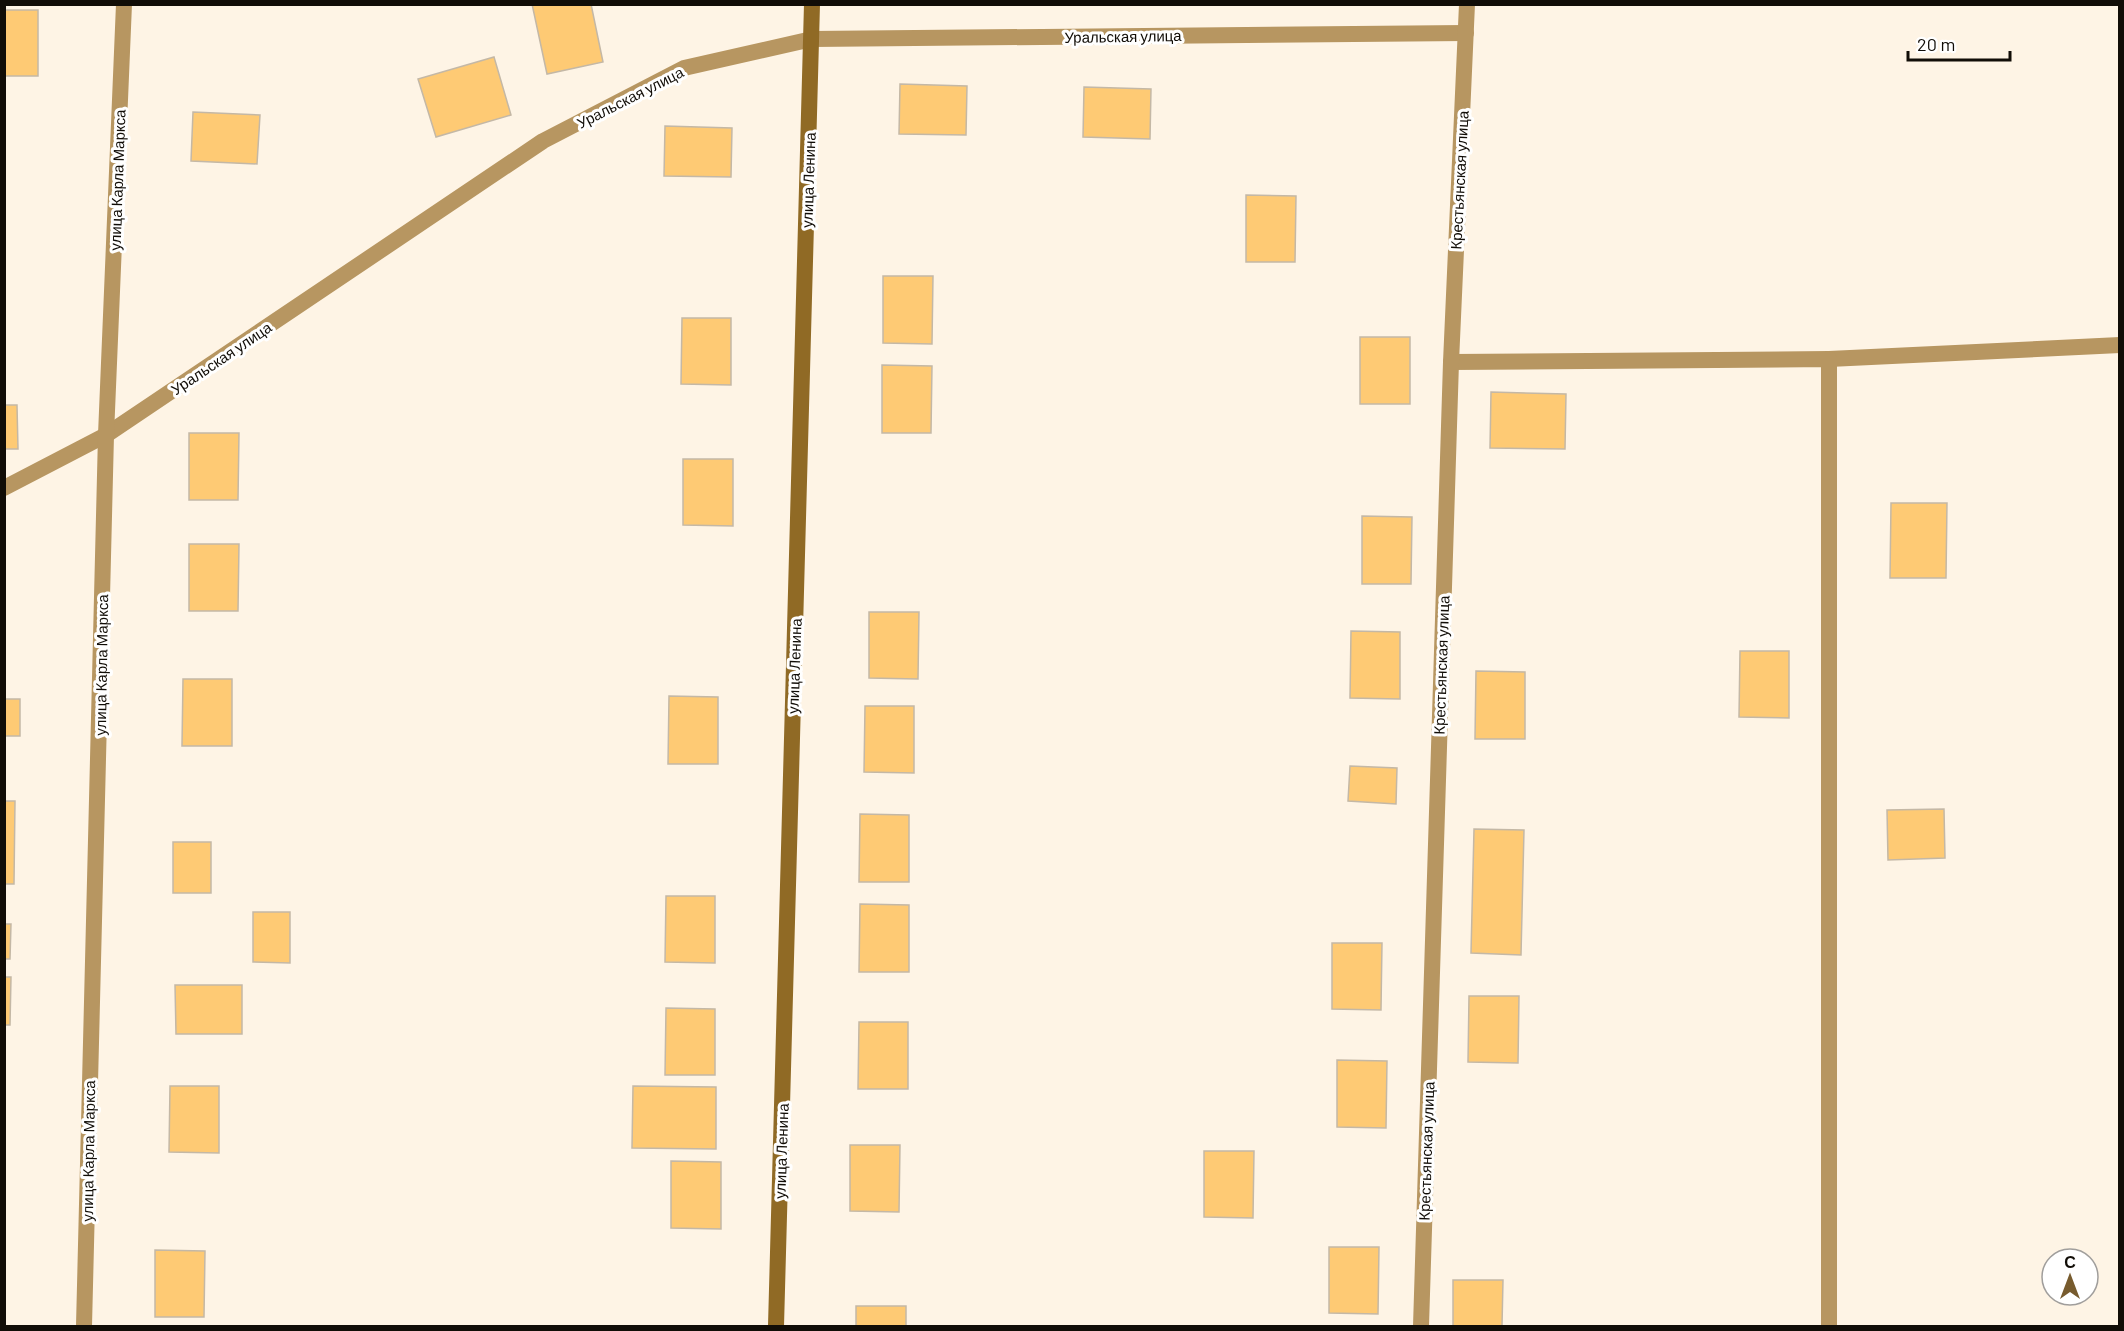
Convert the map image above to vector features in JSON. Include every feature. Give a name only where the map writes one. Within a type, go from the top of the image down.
[{"type":"main road","name":"улица Ленина","points":[[776,1326],[813,4]]},
{"type":"street","name":"улица Карла Маркса","points":[[84,1326],[106,435],[124,4]]},
{"type":"street","name":"Крестьянская улица","points":[[1421,1326],[1451,362],[1467,4]]},
{"type":"street","name":"Уральская улица","points":[[4,488],[106,435],[543,141],[684,68],[812,39],[1466,33]]},
{"type":"street","points":[[1451,362],[1829,359],[2120,345]]},
{"type":"street","points":[[1829,359],[1829,1326]]},
{"type":"building","points":[[532,4],[591,4],[603,62],[547,74]]},
{"type":"building","points":[[4,10],[38,10],[38,76],[4,76]]},
{"type":"building","points":[[494,57],[511,115],[436,137],[418,79]]},
{"type":"building","points":[[900,84],[967,86],[966,135],[899,134]]},
{"type":"building","points":[[1084,87],[1151,89],[1150,139],[1083,137]]},
{"type":"building","points":[[193,112],[260,115],[257,164],[191,161]]},
{"type":"building","points":[[665,126],[732,128],[731,177],[664,176]]},
{"type":"building","points":[[1246,195],[1296,196],[1295,262],[1246,262]]},
{"type":"building","points":[[883,276],[933,276],[932,344],[883,343]]},
{"type":"building","points":[[682,318],[731,318],[731,385],[681,384]]},
{"type":"building","points":[[1360,337],[1410,337],[1410,404],[1360,404]]},
{"type":"building","points":[[882,365],[932,366],[931,433],[882,433]]},
{"type":"building","points":[[1491,392],[1566,394],[1565,449],[1490,448]]},
{"type":"building","points":[[4,405],[17,405],[18,449],[4,449]]},
{"type":"building","points":[[189,433],[239,433],[238,500],[189,500]]},
{"type":"building","points":[[683,459],[733,459],[733,526],[683,525]]},
{"type":"building","points":[[1891,503],[1947,503],[1946,578],[1890,578]]},
{"type":"building","points":[[1362,516],[1412,517],[1411,584],[1362,584]]},
{"type":"building","points":[[189,544],[239,544],[238,611],[189,611]]},
{"type":"building","points":[[869,612],[919,612],[918,679],[869,678]]},
{"type":"building","points":[[1351,631],[1400,632],[1400,699],[1350,698]]},
{"type":"building","points":[[1740,651],[1789,651],[1789,718],[1739,717]]},
{"type":"building","points":[[1476,671],[1525,672],[1525,739],[1475,739]]},
{"type":"building","points":[[183,679],[232,679],[232,746],[182,746]]},
{"type":"building","points":[[669,696],[718,697],[718,764],[668,764]]},
{"type":"building","points":[[4,699],[20,699],[20,736],[4,736]]},
{"type":"building","points":[[865,706],[914,706],[914,773],[864,772]]},
{"type":"building","points":[[1350,766],[1397,768],[1396,804],[1348,801]]},
{"type":"building","points":[[4,801],[15,801],[14,884],[4,884]]},
{"type":"building","points":[[1944,809],[1945,858],[1888,860],[1887,810]]},
{"type":"building","points":[[860,814],[909,815],[909,882],[859,882]]},
{"type":"building","points":[[1474,829],[1524,830],[1521,955],[1471,953]]},
{"type":"building","points":[[173,842],[211,842],[211,893],[173,893]]},
{"type":"building","points":[[666,896],[715,896],[715,963],[665,962]]},
{"type":"building","points":[[860,904],[909,905],[909,972],[859,972]]},
{"type":"building","points":[[253,912],[290,912],[290,963],[253,962]]},
{"type":"building","points":[[4,924],[11,924],[10,959],[4,959]]},
{"type":"building","points":[[1332,943],[1382,943],[1381,1010],[1332,1009]]},
{"type":"building","points":[[4,977],[11,977],[10,1025],[4,1025]]},
{"type":"building","points":[[175,985],[242,985],[242,1034],[176,1034]]},
{"type":"building","points":[[1469,996],[1519,996],[1518,1063],[1468,1062]]},
{"type":"building","points":[[666,1008],[715,1009],[715,1075],[665,1075]]},
{"type":"building","points":[[859,1022],[908,1022],[908,1089],[858,1089]]},
{"type":"building","points":[[1337,1060],[1387,1061],[1386,1128],[1337,1127]]},
{"type":"building","points":[[170,1086],[219,1086],[219,1153],[169,1152]]},
{"type":"building","points":[[633,1086],[716,1087],[716,1149],[632,1148]]},
{"type":"building","points":[[850,1145],[900,1145],[899,1212],[850,1211]]},
{"type":"building","points":[[1204,1151],[1254,1151],[1253,1218],[1204,1217]]},
{"type":"building","points":[[671,1161],[721,1162],[721,1229],[671,1228]]},
{"type":"building","points":[[1329,1247],[1379,1247],[1378,1314],[1329,1313]]},
{"type":"building","points":[[155,1250],[205,1251],[204,1317],[155,1317]]},
{"type":"building","points":[[1453,1280],[1503,1280],[1502,1326],[1453,1326]]},
{"type":"building","points":[[856,1306],[906,1306],[906,1326],[856,1326]]}]
